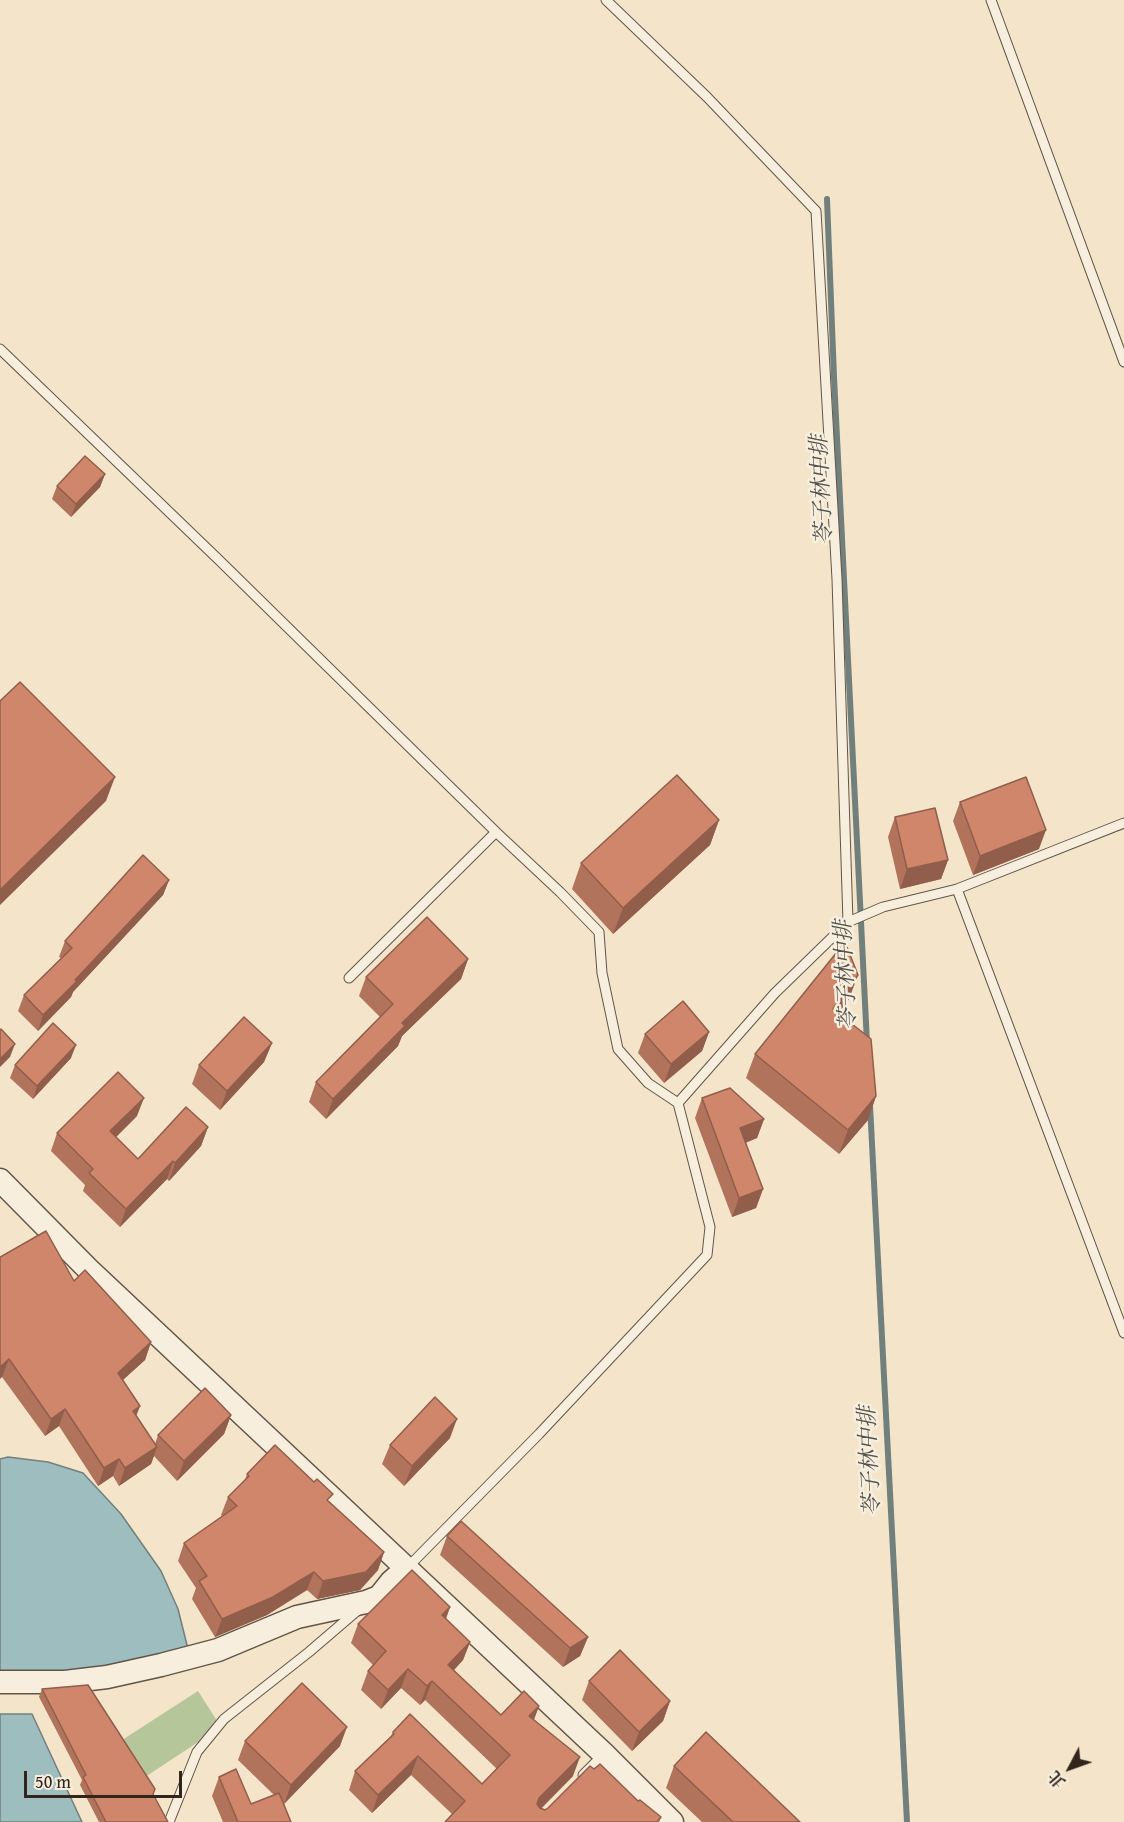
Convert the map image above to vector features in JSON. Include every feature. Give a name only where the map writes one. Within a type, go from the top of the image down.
[{"type":"street","points":[[0,1180],[88,1269],[604,1754],[672,1822]]},
{"type":"street","points":[[0,1682],[65,1682],[107,1677],[218,1650],[297,1617],[379,1597],[407,1568]]},
{"type":"lane","points":[[606,0],[707,97],[816,211],[837,579],[852,921]]},
{"type":"lane","points":[[991,0],[1124,362]]},
{"type":"lane","points":[[0,349],[560,892],[598,932],[602,973],[618,1049],[648,1083],[678,1103],[710,1227],[707,1255],[539,1434],[407,1568]]},
{"type":"lane","points":[[678,1103],[775,993],[852,921],[883,907],[957,889],[1124,823]]},
{"type":"lane","points":[[349,978],[496,832]]},
{"type":"lane","points":[[957,889],[1124,1334]]},
{"type":"lane","points":[[172,1821],[196,1752],[225,1719],[293,1665],[366,1602]]},
{"type":"lane","points":[[579,1779],[604,1754]]},
{"type":"green space","points":[[198,1691],[221,1727],[142,1779],[119,1742]]},
{"type":"water","points":[[8,1457],[48,1462],[83,1473],[121,1514],[161,1571],[178,1609],[189,1653],[101,1671],[0,1673],[0,1459]]},
{"type":"water","points":[[0,1714],[32,1714],[82,1822],[0,1822]]},
{"type":"building","points":[[85,456],[105,474],[76,504],[57,486]]},
{"type":"building","points":[[20,682],[115,777],[0,890],[0,701]]},
{"type":"building","points":[[677,775],[719,820],[623,908],[581,863]]},
{"type":"building","points":[[1026,777],[1046,830],[980,856],[960,802]]},
{"type":"building","points":[[935,808],[948,860],[907,869],[895,817]]},
{"type":"building","points":[[143,855],[169,880],[43,1015],[24,995],[72,948],[65,941]]},
{"type":"building","points":[[427,917],[468,959],[402,1023],[405,1026],[333,1099],[316,1082],[393,1004],[366,977]]},
{"type":"building","points":[[845,942],[858,975],[833,1009],[871,1039],[876,1096],[848,1130],[755,1054]]},
{"type":"building","points":[[683,1001],[709,1032],[671,1064],[645,1034]]},
{"type":"building","points":[[244,1017],[272,1043],[227,1091],[199,1065]]},
{"type":"building","points":[[53,1023],[76,1045],[37,1086],[15,1065]]},
{"type":"building","points":[[0,1030],[15,1044],[0,1059]]},
{"type":"building","points":[[118,1072],[144,1098],[110,1131],[138,1159],[186,1107],[208,1127],[175,1163],[173,1161],[126,1209],[89,1173],[93,1169],[57,1133]]},
{"type":"building","points":[[730,1088],[764,1119],[740,1128],[763,1189],[739,1198],[702,1098]]},
{"type":"building","points":[[46,1231],[74,1281],[85,1270],[151,1342],[118,1373],[140,1406],[133,1411],[157,1447],[125,1468],[119,1459],[104,1468],[65,1409],[51,1419],[9,1359],[0,1367],[0,1257]]},
{"type":"building","points":[[205,1388],[231,1415],[184,1461],[158,1435]]},
{"type":"building","points":[[435,1397],[457,1419],[412,1466],[390,1445]]},
{"type":"building","points":[[275,1445],[314,1482],[317,1479],[333,1494],[327,1500],[384,1552],[366,1572],[323,1581],[314,1572],[273,1597],[222,1619],[199,1581],[207,1576],[184,1543],[237,1506],[228,1497]]},
{"type":"building","points":[[461,1521],[588,1637],[570,1648],[447,1536]]},
{"type":"building","points":[[412,1570],[450,1607],[442,1615],[470,1642],[448,1665],[501,1715],[524,1691],[539,1706],[529,1716],[580,1757],[539,1798],[537,1804],[540,1808],[545,1810],[548,1808],[590,1766],[594,1769],[600,1764],[638,1801],[640,1800],[661,1817],[657,1822],[445,1822],[465,1801],[418,1756],[378,1795],[355,1771],[394,1734],[393,1732],[410,1714],[482,1784],[510,1755],[432,1681],[427,1686],[408,1669],[388,1690],[368,1671],[386,1651],[358,1624]]},
{"type":"building","points":[[620,1650],[670,1701],[639,1732],[589,1681]]},
{"type":"building","points":[[302,1683],[347,1727],[291,1785],[245,1741]]},
{"type":"building","points":[[88,1685],[155,1789],[153,1794],[168,1822],[106,1822],[83,1777],[86,1775],[42,1689]]},
{"type":"building","points":[[706,1732],[800,1822],[733,1822],[674,1766]]},
{"type":"building","points":[[236,1769],[251,1804],[279,1793],[291,1822],[238,1822],[219,1777]]},
{"type":"waterway","name":"苓子林中排","points":[[827,199],[867,1043]]},
{"type":"waterway","name":"苓子林中排","points":[[870,1105],[907,1822]]}]
